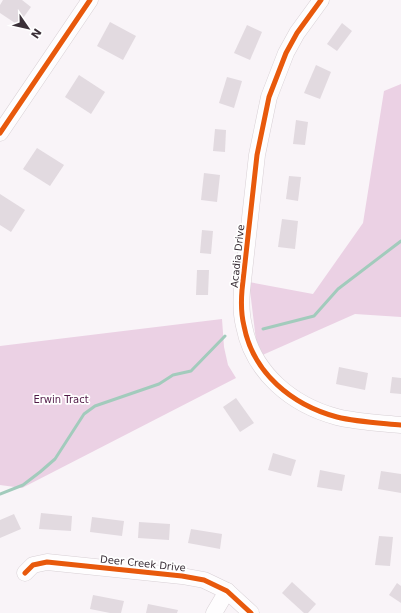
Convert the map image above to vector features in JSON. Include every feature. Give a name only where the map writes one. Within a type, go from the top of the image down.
[{"type":"street","points":[[0,132],[90,0]]},
{"type":"street","name":"Acadia Drive","points":[[320,0],[297,33],[286,53],[269,97],[257,155],[242,290],[241,309],[244,326],[251,348],[261,367],[273,381],[310,408],[339,418],[401,425]]},
{"type":"street","name":"Deer Creek Drive","points":[[24,573],[33,565],[47,562],[182,576],[204,580],[226,591],[251,613]]},
{"type":"street","points":[[214,613],[226,591]]},
{"type":"green space","points":[[401,84],[401,317],[355,314],[258,357],[249,282],[313,294],[363,223],[384,91]]},
{"type":"green space","name":"Erwin Tract","points":[[222,319],[224,347],[228,365],[236,378],[22,488],[0,485],[0,346]]},
{"type":"building","points":[[3,0],[22,0],[31,7],[18,25],[0,13],[0,5]]},
{"type":"building","points":[[110,22],[136,36],[123,60],[97,46]]},
{"type":"building","points":[[342,23],[352,31],[337,51],[327,44]]},
{"type":"building","points":[[247,25],[262,32],[250,60],[234,53]]},
{"type":"building","points":[[316,65],[331,72],[320,99],[304,93]]},
{"type":"building","points":[[79,75],[105,92],[91,114],[65,97]]},
{"type":"building","points":[[227,77],[242,81],[234,108],[219,103]]},
{"type":"building","points":[[296,120],[308,122],[305,145],[293,144]]},
{"type":"building","points":[[215,129],[226,130],[225,152],[213,151]]},
{"type":"building","points":[[37,148],[64,165],[50,186],[23,169]]},
{"type":"building","points":[[204,173],[220,175],[217,202],[201,200]]},
{"type":"building","points":[[289,176],[301,177],[298,201],[286,199]]},
{"type":"building","points":[[0,194],[25,210],[11,232],[0,225]]},
{"type":"building","points":[[282,219],[298,221],[295,249],[278,247]]},
{"type":"building","points":[[202,230],[213,231],[211,254],[200,253]]},
{"type":"building","points":[[197,270],[209,270],[208,295],[196,295]]},
{"type":"building","points":[[339,367],[368,373],[365,390],[336,384]]},
{"type":"building","points":[[392,377],[401,378],[401,394],[390,393]]},
{"type":"building","points":[[236,398],[254,423],[240,432],[223,407]]},
{"type":"building","points":[[273,453],[296,460],[291,476],[268,470]]},
{"type":"building","points":[[320,470],[345,475],[342,491],[317,487]]},
{"type":"building","points":[[381,471],[401,474],[401,493],[378,489]]},
{"type":"building","points":[[41,513],[72,516],[71,531],[39,529]]},
{"type":"building","points":[[14,514],[21,529],[0,538],[0,520]]},
{"type":"building","points":[[92,517],[124,521],[122,536],[90,532]]},
{"type":"building","points":[[139,522],[170,524],[169,540],[138,538]]},
{"type":"building","points":[[191,529],[222,534],[220,549],[188,543]]},
{"type":"building","points":[[379,536],[393,537],[390,566],[375,565]]},
{"type":"building","points":[[292,582],[316,604],[308,613],[304,613],[282,593]]},
{"type":"building","points":[[397,583],[401,586],[401,603],[389,595]]},
{"type":"building","points":[[93,595],[124,601],[121,613],[110,613],[90,609]]},
{"type":"building","points":[[148,604],[178,610],[177,613],[146,613]]},
{"type":"waterway","points":[[263,329],[314,316],[338,289],[401,241]]},
{"type":"waterway","points":[[0,494],[23,485],[55,459],[84,414],[95,406],[159,384],[173,375],[191,371],[225,336]]},
{"type":"cycle path","points":[[0,133],[90,0]]},
{"type":"cycle path","points":[[321,0],[297,33],[286,53],[269,97],[257,155],[242,290],[243,322],[249,343],[256,358],[277,385],[290,395],[320,412],[337,417],[401,425]]},
{"type":"cycle path","points":[[25,573],[33,565],[47,562],[182,576],[204,580],[227,591],[251,613]]}]
